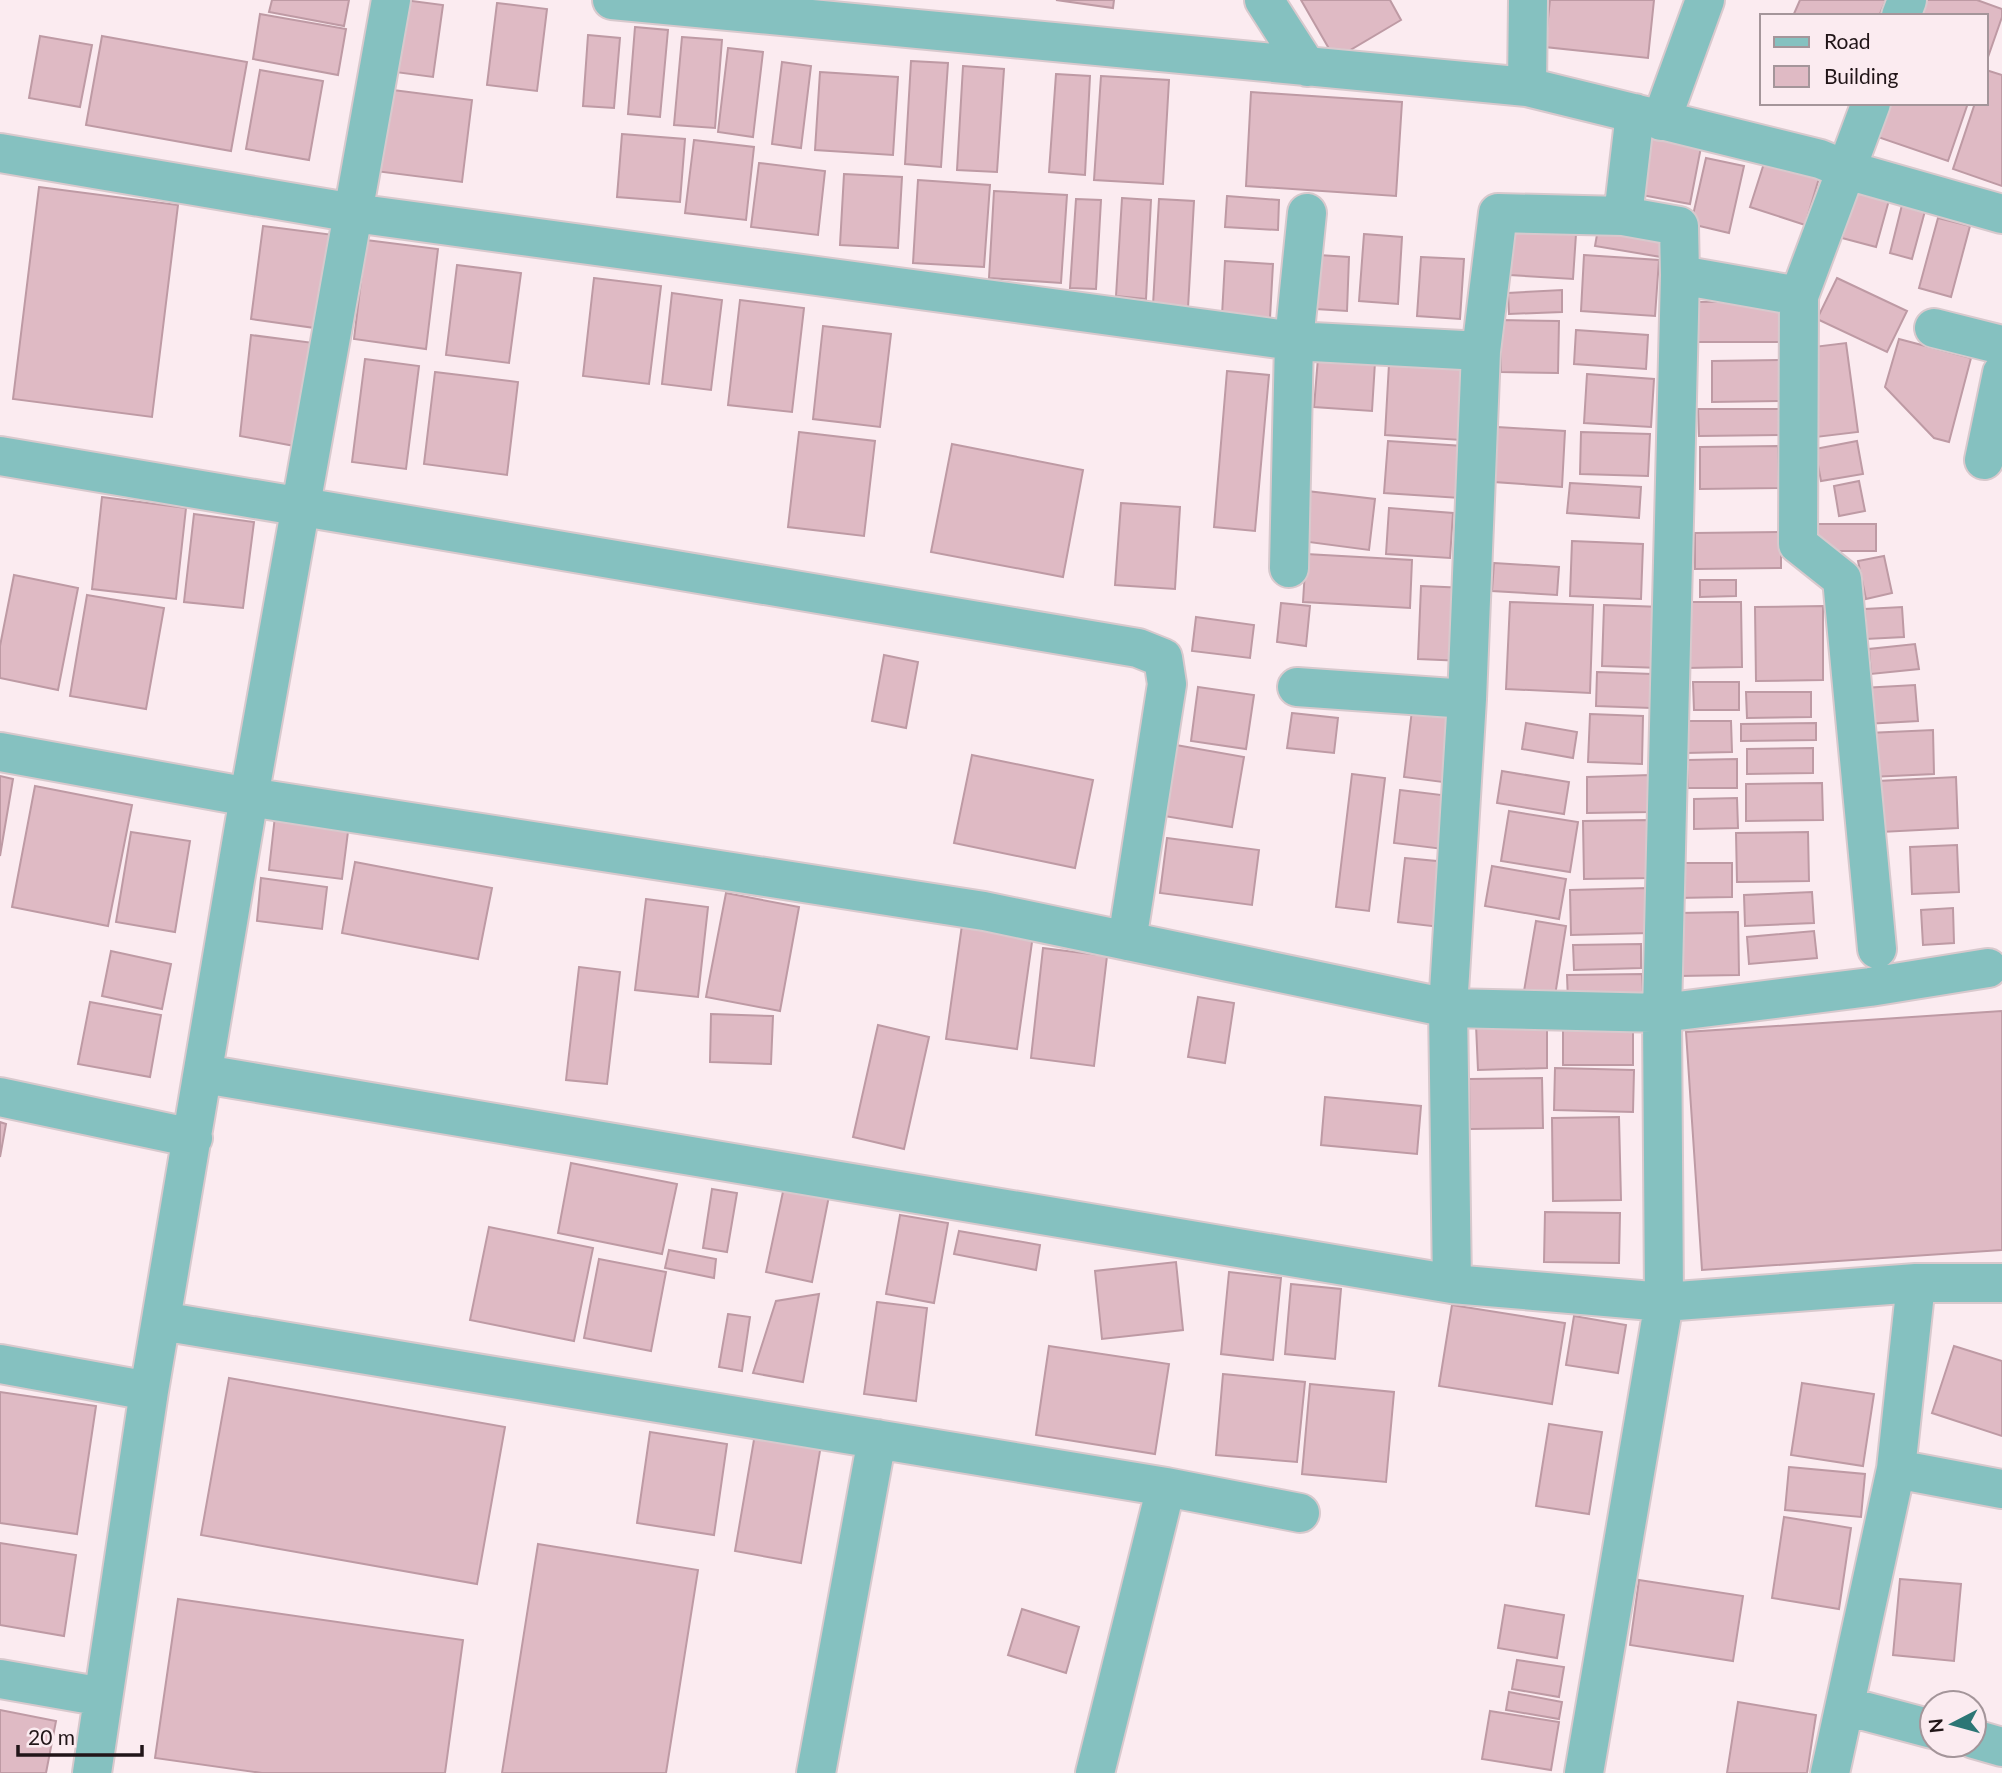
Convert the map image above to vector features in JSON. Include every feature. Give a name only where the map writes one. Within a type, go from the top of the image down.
[{"type":"street","points":[[92,1773],[149,1391],[249,797],[391,0]]},
{"type":"street","points":[[612,0],[1527,87],[1820,159],[1847,170],[2002,214]]},
{"type":"street","points":[[1264,0],[1307,67]]},
{"type":"street","points":[[1527,87],[1528,0]]},
{"type":"street","points":[[1623,216],[1648,117],[1705,0]]},
{"type":"street","points":[[1870,105],[1799,296],[1798,544],[1842,579],[1877,949]]},
{"type":"street","points":[[0,153],[354,213],[1294,341],[1481,351]]},
{"type":"street","points":[[1289,568],[1294,341],[1307,213]]},
{"type":"street","points":[[1452,1284],[1448,1008],[1467,699],[1481,351],[1498,213],[1623,216],[1679,226],[1662,1013],[1664,1302],[1584,1773]]},
{"type":"street","points":[[1680,275],[1799,296]]},
{"type":"street","points":[[1934,328],[2002,345]]},
{"type":"street","points":[[1984,460],[2002,373]]},
{"type":"street","points":[[0,456],[1138,648],[1163,658],[1167,684],[1127,941]]},
{"type":"street","points":[[1297,687],[1467,699]]},
{"type":"street","points":[[0,752],[249,797],[984,911],[1448,1008],[1662,1013],[1870,987],[1988,968]]},
{"type":"street","points":[[204,1073],[1452,1284],[1664,1302],[1916,1283],[2002,1283]]},
{"type":"street","points":[[0,1097],[193,1138]]},
{"type":"street","points":[[1830,1773],[1896,1469],[1916,1283]]},
{"type":"street","points":[[162,1321],[1166,1487],[1300,1513]]},
{"type":"street","points":[[0,1364],[149,1391]]},
{"type":"street","points":[[819,1772],[877,1439]]},
{"type":"street","points":[[1896,1469],[2002,1489]]},
{"type":"street","points":[[1095,1773],[1166,1487]]},
{"type":"street","points":[[0,1679],[103,1697]]},
{"type":"street","points":[[1845,1706],[1918,1725]]},
{"type":"building","points":[[272,0],[349,0],[344,26],[269,12]]},
{"type":"building","points":[[404,0],[443,5],[433,77],[395,72]]},
{"type":"building","points":[[1056,0],[1114,0],[1113,8]]},
{"type":"building","points":[[1301,0],[1390,0],[1401,20],[1335,59]]},
{"type":"building","points":[[1550,0],[1654,0],[1648,58],[1545,47]]},
{"type":"building","points":[[1800,0],[1886,0],[1880,14],[1794,14]]},
{"type":"building","points":[[1916,0],[1977,0],[2002,9],[2002,17],[1988,57],[1988,14],[1912,14]]},
{"type":"building","points":[[497,3],[547,9],[537,91],[487,85]]},
{"type":"building","points":[[260,14],[346,29],[338,75],[253,59]]},
{"type":"building","points":[[635,27],[668,30],[660,117],[628,114]]},
{"type":"building","points":[[588,35],[620,38],[614,108],[583,106]]},
{"type":"building","points":[[40,36],[92,45],[80,107],[29,98]]},
{"type":"building","points":[[102,36],[247,62],[231,151],[86,125]]},
{"type":"building","points":[[682,37],[722,40],[715,128],[674,125]]},
{"type":"building","points":[[728,48],[763,52],[753,137],[718,132]]},
{"type":"building","points":[[911,61],[948,63],[941,167],[905,164]]},
{"type":"building","points":[[782,62],[811,66],[801,148],[772,144]]},
{"type":"building","points":[[963,66],[1004,69],[997,172],[957,170]]},
{"type":"building","points":[[260,70],[323,81],[309,160],[246,149]]},
{"type":"building","points":[[1988,71],[2002,75],[2002,186],[1953,169],[1974,105],[1988,105]]},
{"type":"building","points":[[820,72],[898,77],[893,155],[815,150]]},
{"type":"building","points":[[1056,74],[1090,76],[1085,175],[1049,172]]},
{"type":"building","points":[[1101,76],[1169,80],[1163,184],[1094,180]]},
{"type":"building","points":[[385,89],[472,100],[462,182],[375,171]]},
{"type":"building","points":[[1251,92],[1402,102],[1396,196],[1246,186]]},
{"type":"building","points":[[1879,105],[1967,105],[1948,161],[1869,134]]},
{"type":"building","points":[[1644,130],[1702,142],[1690,204],[1631,193]]},
{"type":"building","points":[[622,134],[685,139],[680,202],[617,197]]},
{"type":"building","points":[[694,140],[754,147],[746,220],[685,213]]},
{"type":"building","points":[[1766,157],[1820,175],[1805,225],[1750,207]]},
{"type":"building","points":[[1706,158],[1744,166],[1729,233],[1691,224]]},
{"type":"building","points":[[759,163],[825,171],[818,235],[751,227]]},
{"type":"building","points":[[844,174],[902,177],[898,248],[840,245]]},
{"type":"building","points":[[918,180],[990,185],[984,267],[913,263]]},
{"type":"building","points":[[1856,183],[1891,193],[1876,247],[1842,238]]},
{"type":"building","points":[[39,187],[178,205],[152,417],[13,399]]},
{"type":"building","points":[[994,191],[1067,195],[1061,283],[989,278]]},
{"type":"building","points":[[1227,196],[1279,200],[1278,230],[1225,227]]},
{"type":"building","points":[[1122,198],[1151,200],[1146,299],[1116,296]]},
{"type":"building","points":[[1076,199],[1101,200],[1096,289],[1070,288]]},
{"type":"building","points":[[1159,199],[1194,201],[1188,308],[1153,305]]},
{"type":"building","points":[[1902,205],[1925,211],[1912,259],[1890,253]]},
{"type":"building","points":[[1938,218],[1970,226],[1951,297],[1919,288]]},
{"type":"building","points":[[263,226],[334,235],[322,329],[251,319]]},
{"type":"building","points":[[1598,229],[1664,240],[1661,257],[1595,246]]},
{"type":"building","points":[[1513,230],[1576,234],[1573,279],[1510,275]]},
{"type":"building","points":[[1364,234],[1402,237],[1398,304],[1359,301]]},
{"type":"building","points":[[366,240],[438,249],[426,349],[354,339]]},
{"type":"building","points":[[1319,255],[1349,257],[1347,311],[1316,309]]},
{"type":"building","points":[[1584,255],[1659,260],[1655,316],[1581,311]]},
{"type":"building","points":[[1421,257],[1464,259],[1460,319],[1417,316]]},
{"type":"building","points":[[1225,261],[1273,264],[1270,318],[1222,315]]},
{"type":"building","points":[[457,265],[521,273],[509,363],[446,355]]},
{"type":"building","points":[[594,278],[661,286],[649,384],[583,376]]},
{"type":"building","points":[[1837,278],[1907,311],[1887,352],[1817,319]]},
{"type":"building","points":[[1562,290],[1562,312],[1509,314],[1508,293]]},
{"type":"building","points":[[672,293],[722,300],[711,390],[662,384]]},
{"type":"building","points":[[740,300],[804,308],[792,412],[728,405]]},
{"type":"building","points":[[1786,301],[1786,342],[1694,342],[1694,302]]},
{"type":"building","points":[[1501,320],[1559,321],[1558,373],[1501,372]]},
{"type":"building","points":[[823,326],[891,334],[880,427],[813,419]]},
{"type":"building","points":[[1576,330],[1648,335],[1646,369],[1574,364]]},
{"type":"building","points":[[251,335],[314,343],[300,447],[240,436]]},
{"type":"building","points":[[1899,339],[1971,358],[1949,442],[1934,438],[1885,387]]},
{"type":"building","points":[[1846,343],[1858,432],[1816,437],[1805,348]]},
{"type":"building","points":[[1318,358],[1375,362],[1372,411],[1314,407]]},
{"type":"building","points":[[365,359],[419,366],[406,469],[352,462]]},
{"type":"building","points":[[1781,360],[1781,401],[1712,402],[1712,361]]},
{"type":"building","points":[[1389,364],[1466,369],[1461,440],[1385,435]]},
{"type":"building","points":[[1227,371],[1269,375],[1255,531],[1214,527]]},
{"type":"building","points":[[435,372],[518,382],[507,475],[424,464]]},
{"type":"building","points":[[1587,374],[1654,379],[1651,427],[1584,423]]},
{"type":"building","points":[[1698,409],[1782,409],[1782,435],[1699,436]]},
{"type":"building","points":[[1497,427],[1565,431],[1562,487],[1494,482]]},
{"type":"building","points":[[799,432],[875,441],[864,536],[788,527]]},
{"type":"building","points":[[1581,432],[1650,434],[1648,476],[1580,474]]},
{"type":"building","points":[[1388,441],[1463,446],[1460,498],[1384,493]]},
{"type":"building","points":[[1857,441],[1863,474],[1821,481],[1815,449]]},
{"type":"building","points":[[952,444],[1083,470],[1063,577],[931,552]]},
{"type":"building","points":[[1778,446],[1779,488],[1700,489],[1700,447]]},
{"type":"building","points":[[1859,481],[1865,511],[1839,516],[1834,486]]},
{"type":"building","points":[[1570,483],[1641,487],[1639,518],[1567,513]]},
{"type":"building","points":[[1307,491],[1375,499],[1369,550],[1301,541]]},
{"type":"building","points":[[102,497],[186,508],[176,599],[92,589]]},
{"type":"building","points":[[1121,503],[1180,507],[1175,589],[1115,585]]},
{"type":"building","points":[[1389,508],[1453,513],[1450,558],[1386,554]]},
{"type":"building","points":[[194,514],[254,522],[243,608],[184,602]]},
{"type":"building","points":[[1814,524],[1876,524],[1876,551],[1814,551]]},
{"type":"building","points":[[1781,532],[1781,568],[1695,569],[1695,533]]},
{"type":"building","points":[[1572,541],[1643,544],[1641,599],[1570,596]]},
{"type":"building","points":[[1306,554],[1412,560],[1410,608],[1303,602]]},
{"type":"building","points":[[1884,556],[1892,593],[1866,599],[1858,561]]},
{"type":"building","points":[[1494,563],[1559,567],[1557,595],[1492,591]]},
{"type":"building","points":[[14,575],[78,588],[58,690],[0,678],[0,646]]},
{"type":"building","points":[[1700,580],[1736,580],[1736,596],[1700,597]]},
{"type":"building","points":[[1421,586],[1467,588],[1464,661],[1418,659]]},
{"type":"building","points":[[87,595],[164,608],[146,709],[70,696]]},
{"type":"building","points":[[1510,602],[1593,605],[1590,693],[1506,689]]},
{"type":"building","points":[[1684,602],[1741,602],[1742,667],[1685,668]]},
{"type":"building","points":[[1281,603],[1310,606],[1306,646],[1277,642]]},
{"type":"building","points":[[1604,605],[1663,607],[1661,668],[1602,666]]},
{"type":"building","points":[[1823,606],[1823,680],[1756,681],[1755,607]]},
{"type":"building","points":[[1902,607],[1904,637],[1866,639],[1865,609]]},
{"type":"building","points":[[1196,617],[1254,625],[1250,658],[1192,651]]},
{"type":"building","points":[[1915,644],[1919,669],[1871,674],[1869,649]]},
{"type":"building","points":[[884,655],[918,662],[906,728],[872,721]]},
{"type":"building","points":[[1597,672],[1652,674],[1651,708],[1596,706]]},
{"type":"building","points":[[1693,682],[1739,682],[1739,710],[1694,710]]},
{"type":"building","points":[[1915,685],[1918,721],[1865,724],[1862,688]]},
{"type":"building","points":[[1198,687],[1254,695],[1246,749],[1191,741]]},
{"type":"building","points":[[1746,692],[1811,692],[1811,717],[1747,718]]},
{"type":"building","points":[[1412,710],[1458,715],[1450,783],[1404,777]]},
{"type":"building","points":[[1292,713],[1338,718],[1334,753],[1287,748]]},
{"type":"building","points":[[1590,714],[1643,716],[1642,764],[1588,762]]},
{"type":"building","points":[[1686,721],[1731,721],[1732,752],[1686,753]]},
{"type":"building","points":[[1526,723],[1577,732],[1573,758],[1522,749]]},
{"type":"building","points":[[1816,723],[1816,740],[1741,741],[1741,724]]},
{"type":"building","points":[[1933,730],[1934,774],[1870,777],[1868,733]]},
{"type":"building","points":[[1176,745],[1244,757],[1232,827],[1164,816]]},
{"type":"building","points":[[1813,748],[1813,773],[1747,774],[1747,749]]},
{"type":"building","points":[[972,755],[1093,780],[1075,868],[954,843]]},
{"type":"building","points":[[1737,759],[1737,788],[1688,788],[1688,760]]},
{"type":"building","points":[[1502,771],[1569,782],[1564,814],[1497,803]]},
{"type":"building","points":[[1352,774],[1385,778],[1369,911],[1336,907]]},
{"type":"building","points":[[1650,775],[1651,812],[1587,813],[1587,777]]},
{"type":"building","points":[[0,776],[13,779],[0,856]]},
{"type":"building","points":[[1956,777],[1958,828],[1881,832],[1878,781]]},
{"type":"building","points":[[1822,783],[1823,820],[1746,821],[1746,784]]},
{"type":"building","points":[[35,786],[132,805],[108,926],[12,907]]},
{"type":"building","points":[[1400,790],[1450,796],[1443,849],[1394,843]]},
{"type":"building","points":[[1737,798],[1738,828],[1694,829],[1694,799]]},
{"type":"building","points":[[1509,811],[1578,822],[1570,872],[1501,861]]},
{"type":"building","points":[[275,816],[349,824],[342,879],[269,870]]},
{"type":"building","points":[[1651,820],[1652,878],[1584,879],[1583,821]]},
{"type":"building","points":[[131,832],[190,841],[175,932],[116,922]]},
{"type":"building","points":[[1808,832],[1809,881],[1737,882],[1736,833]]},
{"type":"building","points":[[1167,838],[1259,850],[1252,905],[1160,893]]},
{"type":"building","points":[[1957,845],[1959,892],[1912,894],[1910,847]]},
{"type":"building","points":[[1405,858],[1447,862],[1440,927],[1398,922]]},
{"type":"building","points":[[355,862],[492,888],[478,959],[342,933]]},
{"type":"building","points":[[1676,863],[1732,863],[1732,897],[1676,898]]},
{"type":"building","points":[[1492,866],[1566,879],[1559,919],[1485,906]]},
{"type":"building","points":[[261,878],[327,887],[322,929],[257,921]]},
{"type":"building","points":[[1648,888],[1649,933],[1571,935],[1570,890]]},
{"type":"building","points":[[1812,892],[1814,923],[1745,926],[1744,895]]},
{"type":"building","points":[[726,893],[799,907],[780,1011],[706,997]]},
{"type":"building","points":[[646,899],[708,907],[698,997],[635,990]]},
{"type":"building","points":[[1953,908],[1954,943],[1923,945],[1921,910]]},
{"type":"building","points":[[1738,912],[1739,975],[1679,976],[1678,913]]},
{"type":"building","points":[[1536,921],[1566,926],[1554,1002],[1523,997]]},
{"type":"building","points":[[962,925],[1033,935],[1017,1049],[946,1039]]},
{"type":"building","points":[[1814,931],[1817,958],[1749,964],[1747,937]]},
{"type":"building","points":[[1641,944],[1641,968],[1574,970],[1573,945]]},
{"type":"building","points":[[1043,948],[1107,956],[1094,1066],[1031,1058]]},
{"type":"building","points":[[111,951],[171,964],[162,1009],[102,996]]},
{"type":"building","points":[[579,967],[620,972],[607,1084],[566,1080]]},
{"type":"building","points":[[1642,974],[1643,1001],[1568,1002],[1567,975]]},
{"type":"building","points":[[1198,997],[1234,1003],[1225,1063],[1188,1057]]},
{"type":"building","points":[[90,1002],[161,1015],[150,1077],[78,1064]]},
{"type":"building","points":[[2002,1011],[2002,1250],[1702,1270],[1686,1032]]},
{"type":"building","points":[[711,1014],[773,1016],[771,1064],[710,1062]]},
{"type":"building","points":[[1563,1022],[1633,1023],[1633,1065],[1563,1065]]},
{"type":"building","points":[[1547,1023],[1547,1068],[1478,1070],[1476,1025]]},
{"type":"building","points":[[878,1025],[929,1037],[904,1149],[853,1137]]},
{"type":"building","points":[[1555,1068],[1634,1070],[1633,1112],[1554,1110]]},
{"type":"building","points":[[1542,1078],[1543,1128],[1470,1129],[1469,1079]]},
{"type":"building","points":[[1325,1097],[1421,1106],[1417,1154],[1321,1145]]},
{"type":"building","points":[[1619,1117],[1621,1200],[1553,1201],[1552,1118]]},
{"type":"building","points":[[0,1122],[6,1124],[0,1157]]},
{"type":"building","points":[[571,1163],[677,1184],[662,1254],[558,1233]]},
{"type":"building","points":[[784,1187],[829,1196],[812,1282],[766,1272]]},
{"type":"building","points":[[712,1189],[737,1193],[727,1252],[703,1248]]},
{"type":"building","points":[[1545,1212],[1620,1213],[1619,1263],[1544,1262]]},
{"type":"building","points":[[900,1215],[948,1223],[934,1303],[886,1294]]},
{"type":"building","points":[[489,1227],[593,1248],[574,1341],[470,1320]]},
{"type":"building","points":[[959,1231],[1040,1245],[1036,1270],[954,1254]]},
{"type":"building","points":[[669,1250],[716,1259],[714,1278],[665,1268]]},
{"type":"building","points":[[599,1259],[666,1272],[651,1351],[584,1338]]},
{"type":"building","points":[[1176,1262],[1183,1330],[1102,1339],[1095,1271]]},
{"type":"building","points":[[1229,1272],[1281,1278],[1273,1360],[1221,1354]]},
{"type":"building","points":[[1291,1284],[1341,1289],[1335,1359],[1285,1354]]},
{"type":"building","points":[[819,1294],[803,1382],[753,1373],[776,1301]]},
{"type":"building","points":[[877,1302],[927,1308],[916,1401],[864,1394]]},
{"type":"building","points":[[1452,1305],[1565,1323],[1552,1404],[1439,1386]]},
{"type":"building","points":[[728,1314],[750,1317],[742,1371],[719,1367]]},
{"type":"building","points":[[1574,1316],[1626,1325],[1618,1373],[1566,1365]]},
{"type":"building","points":[[1049,1346],[1169,1364],[1155,1454],[1036,1435]]},
{"type":"building","points":[[1954,1346],[2002,1361],[2002,1436],[1932,1413]]},
{"type":"building","points":[[1223,1374],[1305,1382],[1297,1462],[1216,1455]]},
{"type":"building","points":[[229,1378],[505,1427],[477,1584],[201,1535]]},
{"type":"building","points":[[1802,1383],[1874,1394],[1863,1466],[1791,1455]]},
{"type":"building","points":[[1310,1384],[1394,1392],[1386,1482],[1302,1474]]},
{"type":"building","points":[[0,1392],[96,1406],[77,1534],[0,1523]]},
{"type":"building","points":[[1549,1424],[1602,1432],[1589,1514],[1536,1506]]},
{"type":"building","points":[[756,1428],[822,1439],[801,1563],[735,1551]]},
{"type":"building","points":[[650,1432],[727,1444],[714,1535],[637,1523]]},
{"type":"building","points":[[1789,1467],[1865,1474],[1861,1517],[1785,1510]]},
{"type":"building","points":[[1784,1517],[1851,1528],[1839,1609],[1772,1598]]},
{"type":"building","points":[[0,1543],[76,1555],[64,1636],[0,1625]]},
{"type":"building","points":[[538,1544],[698,1570],[666,1773],[502,1773]]},
{"type":"building","points":[[1900,1579],[1961,1584],[1954,1661],[1893,1655]]},
{"type":"building","points":[[1639,1580],[1743,1596],[1733,1661],[1630,1645]]},
{"type":"building","points":[[178,1599],[463,1640],[445,1773],[262,1773],[155,1758]]},
{"type":"building","points":[[1505,1605],[1564,1615],[1557,1658],[1498,1648]]},
{"type":"building","points":[[1022,1609],[1079,1627],[1066,1673],[1008,1655]]},
{"type":"building","points":[[1517,1660],[1564,1667],[1559,1697],[1512,1689]]},
{"type":"building","points":[[1509,1692],[1562,1702],[1559,1719],[1506,1710]]},
{"type":"building","points":[[1738,1702],[1816,1715],[1807,1773],[1727,1773]]},
{"type":"building","points":[[0,1710],[56,1721],[46,1773],[0,1773]]},
{"type":"building","points":[[1490,1711],[1559,1722],[1551,1770],[1482,1759]]}]
